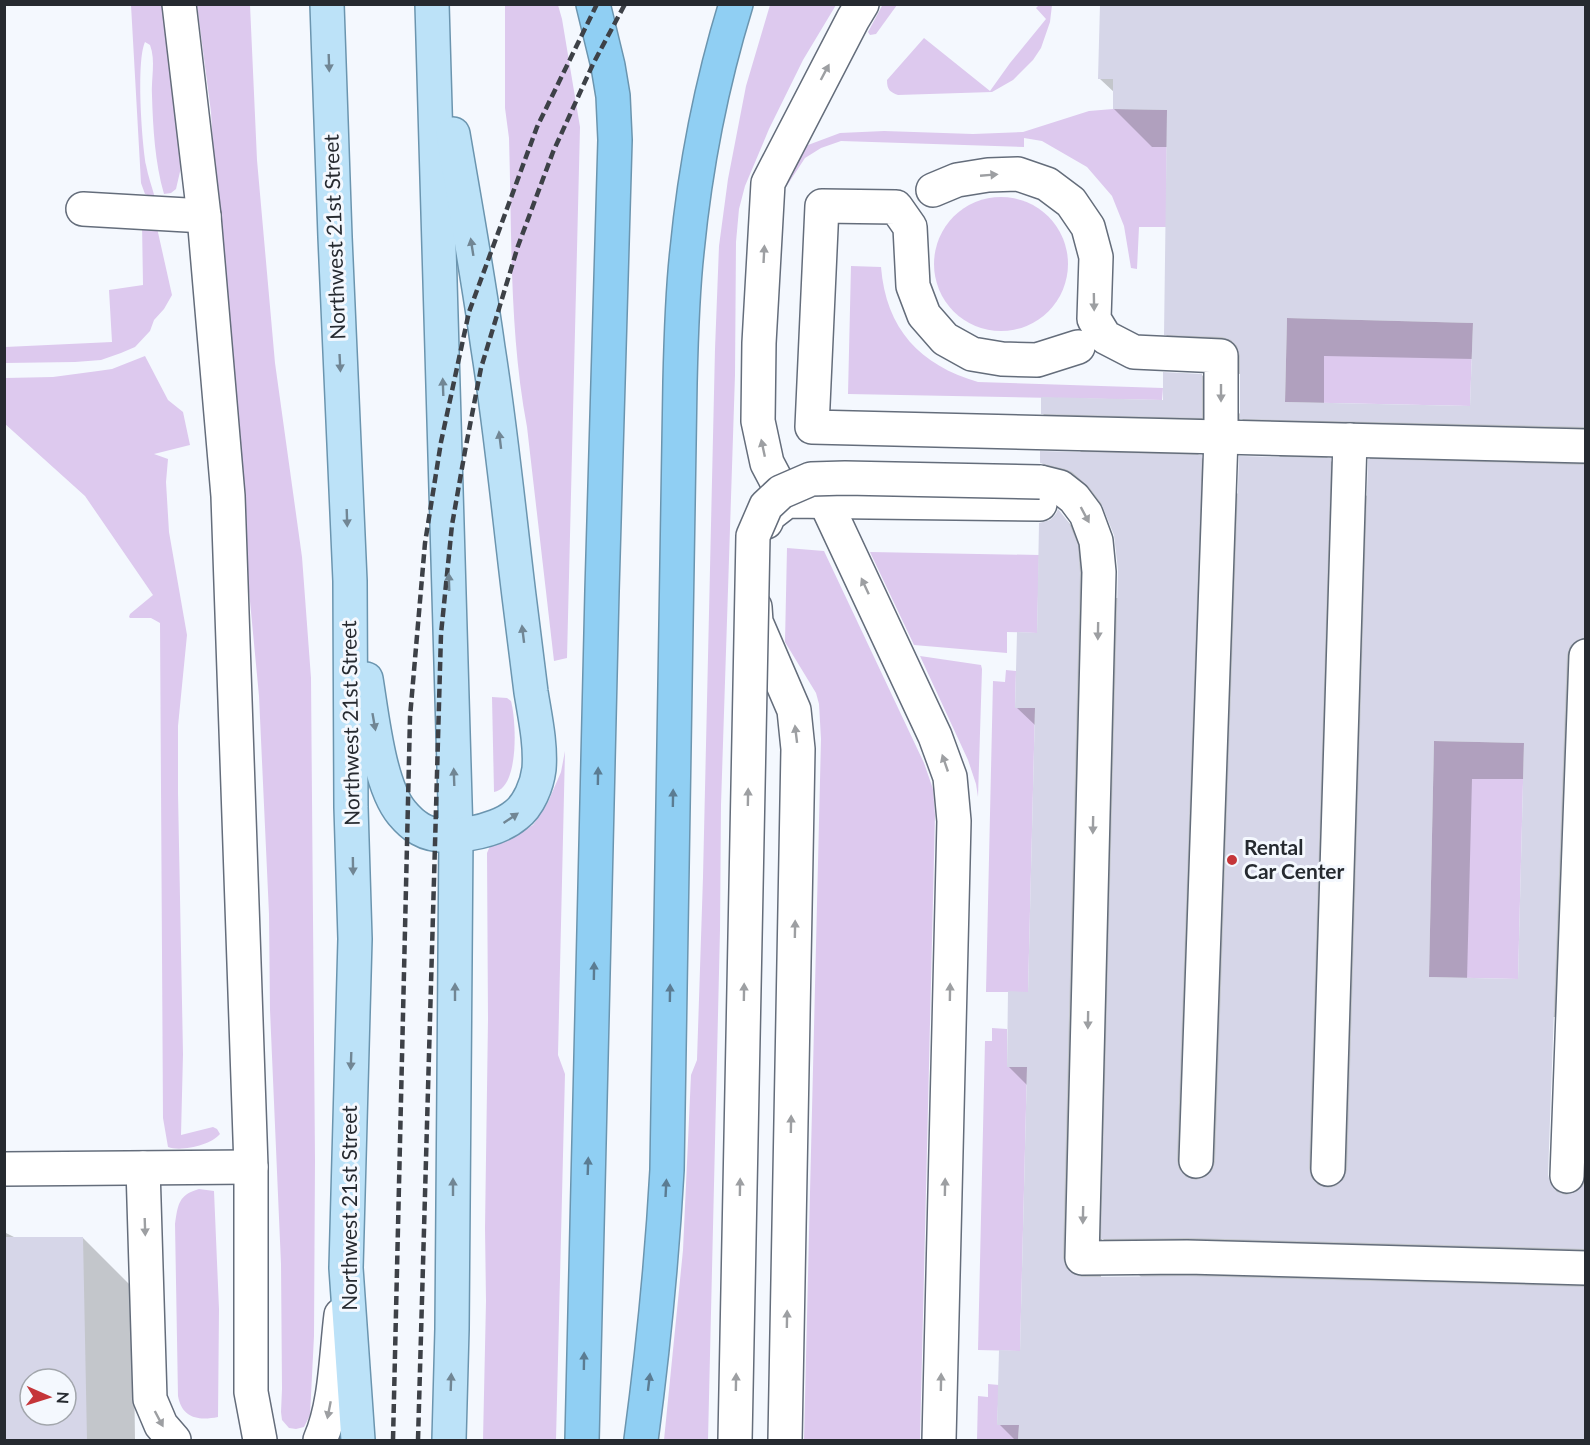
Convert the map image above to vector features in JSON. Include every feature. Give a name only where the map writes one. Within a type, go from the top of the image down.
[{"type":"highway","points":[[582,1440],[615,140],[613,96],[593,4]]},
{"type":"highway","points":[[641,1440],[653,1349],[664,1223],[666,1170],[680,383],[684,287],[702,149],[722,52],[736,4]]},
{"type":"main road","name":"Northwest 21st Street","points":[[327,4],[350,581],[351,807],[355,939],[346,1268],[358,1440]]},
{"type":"main road","points":[[350,581],[380,758],[394,802],[410,822],[422,831],[456,836],[489,829],[517,815],[526,804],[537,779],[538,737],[524,641],[489,349],[432,6]]},
{"type":"main road","points":[[432,6],[456,836],[449,1440]]},
{"type":"lane","points":[[179,4],[204,216],[228,496],[251,1167],[251,1392],[260,1440]]},
{"type":"lane","points":[[787,501],[766,463],[758,422],[759,343],[768,183],[862,4]]},
{"type":"lane","points":[[933,190],[957,180],[988,174],[1018,174],[1047,184],[1071,202],[1088,227],[1096,256],[1094,319],[1105,337],[1134,352],[1221,356],[1221,437],[1196,1161]]},
{"type":"lane","points":[[1078,347],[1037,360],[1002,359],[972,354],[945,339],[924,315],[913,286],[910,227],[896,207],[822,206],[812,427],[1586,446]]},
{"type":"lane","points":[[83,209],[204,216]]},
{"type":"lane","points":[[1328,1169],[1350,440]]},
{"type":"lane","points":[[735,1440],[753,536],[766,506],[782,492],[811,479],[845,478],[1040,493]]},
{"type":"lane","points":[[785,1440],[798,749],[794,710],[756,622],[753,580],[755,546],[770,515],[787,501],[1040,493],[1060,487],[1074,498],[1086,514],[1096,542],[1099,572],[1082,1257],[1187,1257],[1586,1268]]},
{"type":"lane","points":[[825,501],[935,736],[950,777],[954,821],[939,1440]]},
{"type":"lane","points":[[1567,1176],[1586,656]]},
{"type":"lane","points":[[4,1169],[251,1167]]},
{"type":"lane","points":[[143,1168],[150,1399],[161,1425],[174,1440]]},
{"type":"lane","points":[[320,1440],[331,1404],[346,1268]]},
{"type":"shaded area","points":[[883,4],[897,5],[876,34],[870,35],[868,32]]},
{"type":"shaded area","points":[[131,5],[162,5],[185,150],[176,189],[164,194],[158,170],[154,133],[153,57],[150,45],[145,42],[140,84],[143,139],[146,165],[155,198],[145,194],[141,183]]},
{"type":"shaded area","points":[[197,5],[250,5],[257,160],[275,363],[302,557],[311,678],[315,1160],[314,1336],[310,1415],[304,1427],[296,1429],[289,1428],[282,1420],[281,1412],[281,1264],[259,696],[247,570],[240,456],[222,303],[211,112]]},
{"type":"shaded area","points":[[505,5],[558,5],[580,127],[567,658],[554,661],[514,319],[509,138],[505,108]]},
{"type":"shaded area","points":[[770,5],[836,5],[803,60],[769,129],[745,186],[739,209],[736,242],[735,375],[721,805],[708,1440],[664,1440],[683,1250],[691,1075],[697,1060],[719,246],[728,179],[746,86]]},
{"type":"shaded area","points":[[1039,5],[1052,5],[1050,22],[1041,48],[1033,60],[1013,80],[992,92],[898,95],[888,88],[887,80],[924,38],[990,91],[1046,19],[1036,8]]},
{"type":"shaded area","points":[[1167,110],[1166,227],[1139,227],[1137,269],[1131,268],[1124,226],[1112,196],[1087,167],[1042,141],[1024,138],[1024,147],[841,141],[821,148],[805,158],[786,187],[791,167],[808,145],[840,133],[1023,132],[1089,111]]},
{"type":"shaded area","points":[[1001,197],[1027,202],[1049,216],[1063,238],[1068,264],[1063,290],[1049,312],[1027,326],[1001,331],[975,326],[953,312],[939,290],[934,264],[939,238],[953,216],[975,202]]},
{"type":"shaded area","points":[[153,210],[172,295],[154,320],[150,331],[135,347],[101,360],[5,363],[5,347],[112,342],[109,290],[143,285],[142,223]]},
{"type":"shaded area","points":[[851,266],[881,267],[890,309],[899,326],[923,354],[939,366],[957,375],[978,382],[1163,388],[1162,400],[848,394]]},
{"type":"shaded area","points":[[1287,318],[1473,323],[1470,406],[1285,402]]},
{"type":"shaded area","points":[[145,356],[168,400],[183,412],[190,445],[154,454],[168,459],[166,482],[169,532],[187,635],[178,726],[183,1054],[181,1135],[213,1127],[220,1134],[203,1144],[180,1149],[168,1147],[163,1118],[160,623],[151,618],[129,617],[153,595],[85,496],[4,423],[5,378],[53,377],[112,369]]},
{"type":"shaded area","points":[[787,548],[824,551],[924,763],[933,789],[935,815],[920,1440],[804,1440],[821,739],[816,693],[785,642]]},
{"type":"shaded area","points":[[870,552],[1039,555],[1037,633],[1007,632],[1007,653],[914,645]]},
{"type":"shaded area","points":[[920,656],[981,665],[978,797],[968,760]]},
{"type":"shaded area","points":[[1006,670],[1016,671],[1015,707],[1035,708],[1028,992],[986,992],[993,681],[1005,682]]},
{"type":"shaded area","points":[[492,697],[507,698],[511,701],[515,737],[512,766],[508,779],[502,788],[494,792]]},
{"type":"shaded area","points":[[1434,741],[1524,743],[1518,979],[1429,977]]},
{"type":"shaded area","points":[[565,751],[558,1055],[565,1074],[556,1440],[483,1440],[488,1019],[487,853],[490,846],[533,825],[548,802],[561,772]]},
{"type":"shaded area","points":[[992,1028],[1007,1029],[1007,1067],[1027,1067],[1020,1351],[978,1350],[985,1041],[992,1041]]},
{"type":"shaded area","points":[[199,1189],[214,1191],[219,1309],[218,1417],[204,1418],[187,1413],[178,1396],[175,1224],[180,1202],[187,1194]]},
{"type":"shaded area","points":[[988,1384],[999,1385],[997,1424],[1019,1425],[1018,1440],[977,1440],[978,1396],[988,1397]]},
{"type":"building","points":[[1100,4],[1586,4],[1586,427],[1240,419],[1240,356],[1237,346],[1231,340],[1222,337],[1164,335],[1167,110],[1113,109],[1113,79],[1098,79]],"holes":[[[1287,318],[1473,323],[1470,406],[1285,402]]]},
{"type":"building","points":[[1163,372],[1202,374],[1202,418],[1041,414],[1041,397],[1163,400]]},
{"type":"building","points":[[1040,451],[1202,455],[1177,1160],[1179,1169],[1186,1177],[1196,1180],[1212,1171],[1215,1162],[1239,456],[1331,458],[1309,1168],[1311,1177],[1318,1185],[1328,1188],[1336,1186],[1344,1179],[1347,1170],[1368,459],[1586,465],[1586,637],[1570,646],[1567,655],[1548,1175],[1551,1185],[1557,1192],[1566,1195],[1576,1192],[1583,1186],[1586,1178],[1586,1249],[1188,1238],[1101,1239],[1118,570],[1114,535],[1101,503],[1089,487],[1072,472],[1040,463]],"holes":[[[1434,741],[1524,743],[1518,979],[1429,977]]]},
{"type":"building","points":[[1058,509],[1069,523],[1078,545],[1080,573],[1063,1258],[1066,1268],[1082,1277],[1187,1276],[1586,1287],[1586,1440],[1018,1440],[1019,1425],[997,1425],[999,1350],[1020,1351],[1027,1067],[1007,1067],[1008,991],[1028,992],[1035,708],[1015,708],[1017,632],[1037,633],[1039,523],[1050,520]]},
{"type":"building","points":[[4,1237],[83,1237],[87,1440],[4,1440]]},
{"type":"railway","points":[[393,1440],[410,717],[425,543],[441,442],[469,312],[537,127],[597,4]]},
{"type":"railway","points":[[418,1440],[441,634],[452,525],[481,368],[518,246],[553,152],[593,64],[625,4]]},
{"type":"place","name":"Rental Car Center","points":[[1232,860]]}]
